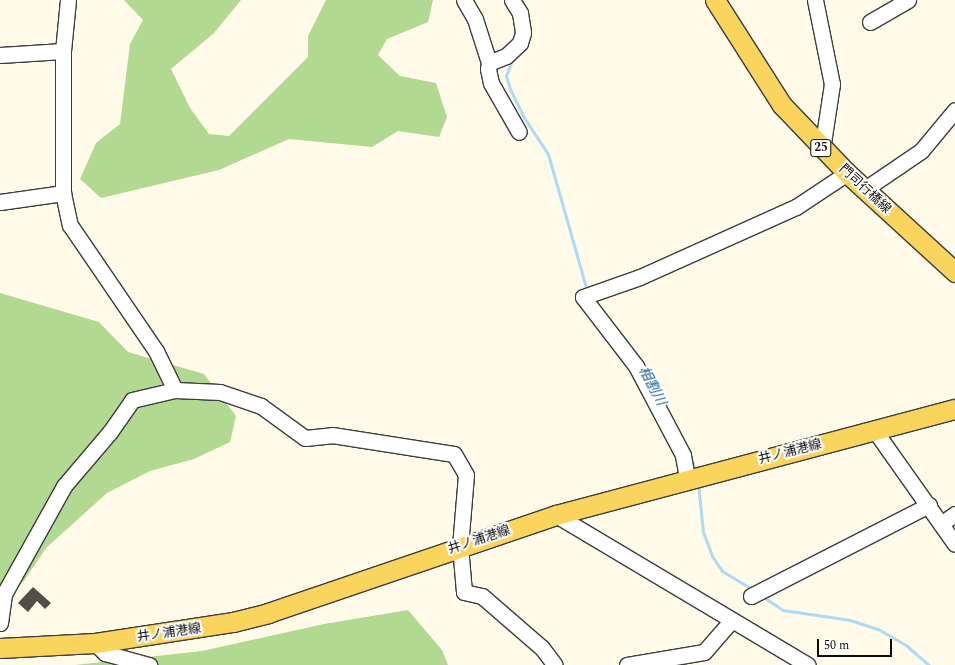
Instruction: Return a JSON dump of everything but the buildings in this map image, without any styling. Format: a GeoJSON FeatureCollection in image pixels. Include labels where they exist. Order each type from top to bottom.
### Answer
{"type":"FeatureCollection","features":[{"type":"Feature","properties":{"kind":"main road","name":"門司行橋線"},"geometry":{"type":"LineString","coordinates":[[715,0],[782,105],[847,173],[955,272]]}},
{"type":"Feature","properties":{"kind":"main road","name":"井ノ浦港線"},"geometry":{"type":"LineString","coordinates":[[0,648],[94,643],[193,630],[268,613],[460,546],[556,515],[687,478],[875,431],[955,409]]}},
{"type":"Feature","properties":{"kind":"street"},"geometry":{"type":"LineString","coordinates":[[68,0],[63,51],[63,194],[70,225],[156,351],[175,390]]}},
{"type":"Feature","properties":{"kind":"street"},"geometry":{"type":"LineString","coordinates":[[464,0],[475,19],[490,63],[491,83],[519,132]]}},
{"type":"Feature","properties":{"kind":"street"},"geometry":{"type":"LineString","coordinates":[[490,63],[506,56],[520,43],[523,25],[512,0]]}},
{"type":"Feature","properties":{"kind":"street"},"geometry":{"type":"LineString","coordinates":[[815,0],[832,84],[822,148]]}},
{"type":"Feature","properties":{"kind":"street"},"geometry":{"type":"LineString","coordinates":[[870,22],[908,0]]}},
{"type":"Feature","properties":{"kind":"street"},"geometry":{"type":"LineString","coordinates":[[0,55],[63,51]]}},
{"type":"Feature","properties":{"kind":"street"},"geometry":{"type":"LineString","coordinates":[[865,189],[921,152],[955,110]]}},
{"type":"Feature","properties":{"kind":"street"},"geometry":{"type":"LineString","coordinates":[[687,478],[683,456],[636,366],[583,297],[640,277],[796,207],[847,173]]}},
{"type":"Feature","properties":{"kind":"street"},"geometry":{"type":"LineString","coordinates":[[0,202],[63,194]]}},
{"type":"Feature","properties":{"kind":"street"},"geometry":{"type":"LineString","coordinates":[[0,623],[4,594],[64,486],[110,432],[132,400],[175,390],[220,392],[261,406],[305,438],[332,435],[454,454],[466,475],[460,546],[464,592],[482,596],[542,648],[555,665]]}},
{"type":"Feature","properties":{"kind":"street"},"geometry":{"type":"LineString","coordinates":[[875,431],[929,505],[955,544]]}},
{"type":"Feature","properties":{"kind":"street"},"geometry":{"type":"LineString","coordinates":[[751,596],[929,505]]}},
{"type":"Feature","properties":{"kind":"street"},"geometry":{"type":"LineString","coordinates":[[942,524],[955,514]]}},
{"type":"Feature","properties":{"kind":"street"},"geometry":{"type":"LineString","coordinates":[[556,515],[805,664]]}},
{"type":"Feature","properties":{"kind":"street"},"geometry":{"type":"LineString","coordinates":[[627,665],[682,661],[704,652],[731,621]]}},
{"type":"Feature","properties":{"kind":"street"},"geometry":{"type":"LineString","coordinates":[[94,643],[105,653],[149,665]]}},
{"type":"Feature","properties":{"kind":"green space"},"geometry":{"type":"Polygon","coordinates":[[[124,0],[241,0],[214,33],[171,69],[190,108],[209,134],[229,136],[308,57],[308,36],[326,0],[433,0],[428,22],[387,39],[378,55],[400,76],[436,83],[447,117],[439,137],[398,131],[372,147],[289,139],[219,170],[101,198],[80,179],[96,143],[120,124],[130,44],[143,20],[124,0]]]}},
{"type":"Feature","properties":{"kind":"green space"},"geometry":{"type":"Polygon","coordinates":[[[0,293],[99,322],[128,352],[204,374],[236,416],[230,442],[194,459],[150,471],[107,493],[46,548],[24,581],[0,595],[0,293]]]}},
{"type":"Feature","properties":{"kind":"green space"},"geometry":{"type":"Polygon","coordinates":[[[408,610],[442,650],[448,665],[75,665],[202,651],[324,624],[408,610]]]}},
{"type":"Feature","properties":{"kind":"waterway","name":"相割川"},"geometry":{"type":"LineString","coordinates":[[512,60],[506,76],[510,89],[523,116],[548,154],[587,291]]}},
{"type":"Feature","properties":{"kind":"waterway","name":"相割川"},"geometry":{"type":"LineString","coordinates":[[689,453],[696,472]]}},
{"type":"Feature","properties":{"kind":"waterway","name":"相割川"},"geometry":{"type":"LineString","coordinates":[[698,483],[703,532],[712,556],[722,571],[754,590]]}},
{"type":"Feature","properties":{"kind":"waterway","name":"相割川"},"geometry":{"type":"LineString","coordinates":[[762,596],[783,610],[850,620],[878,629],[907,646],[929,665]]}}]}
